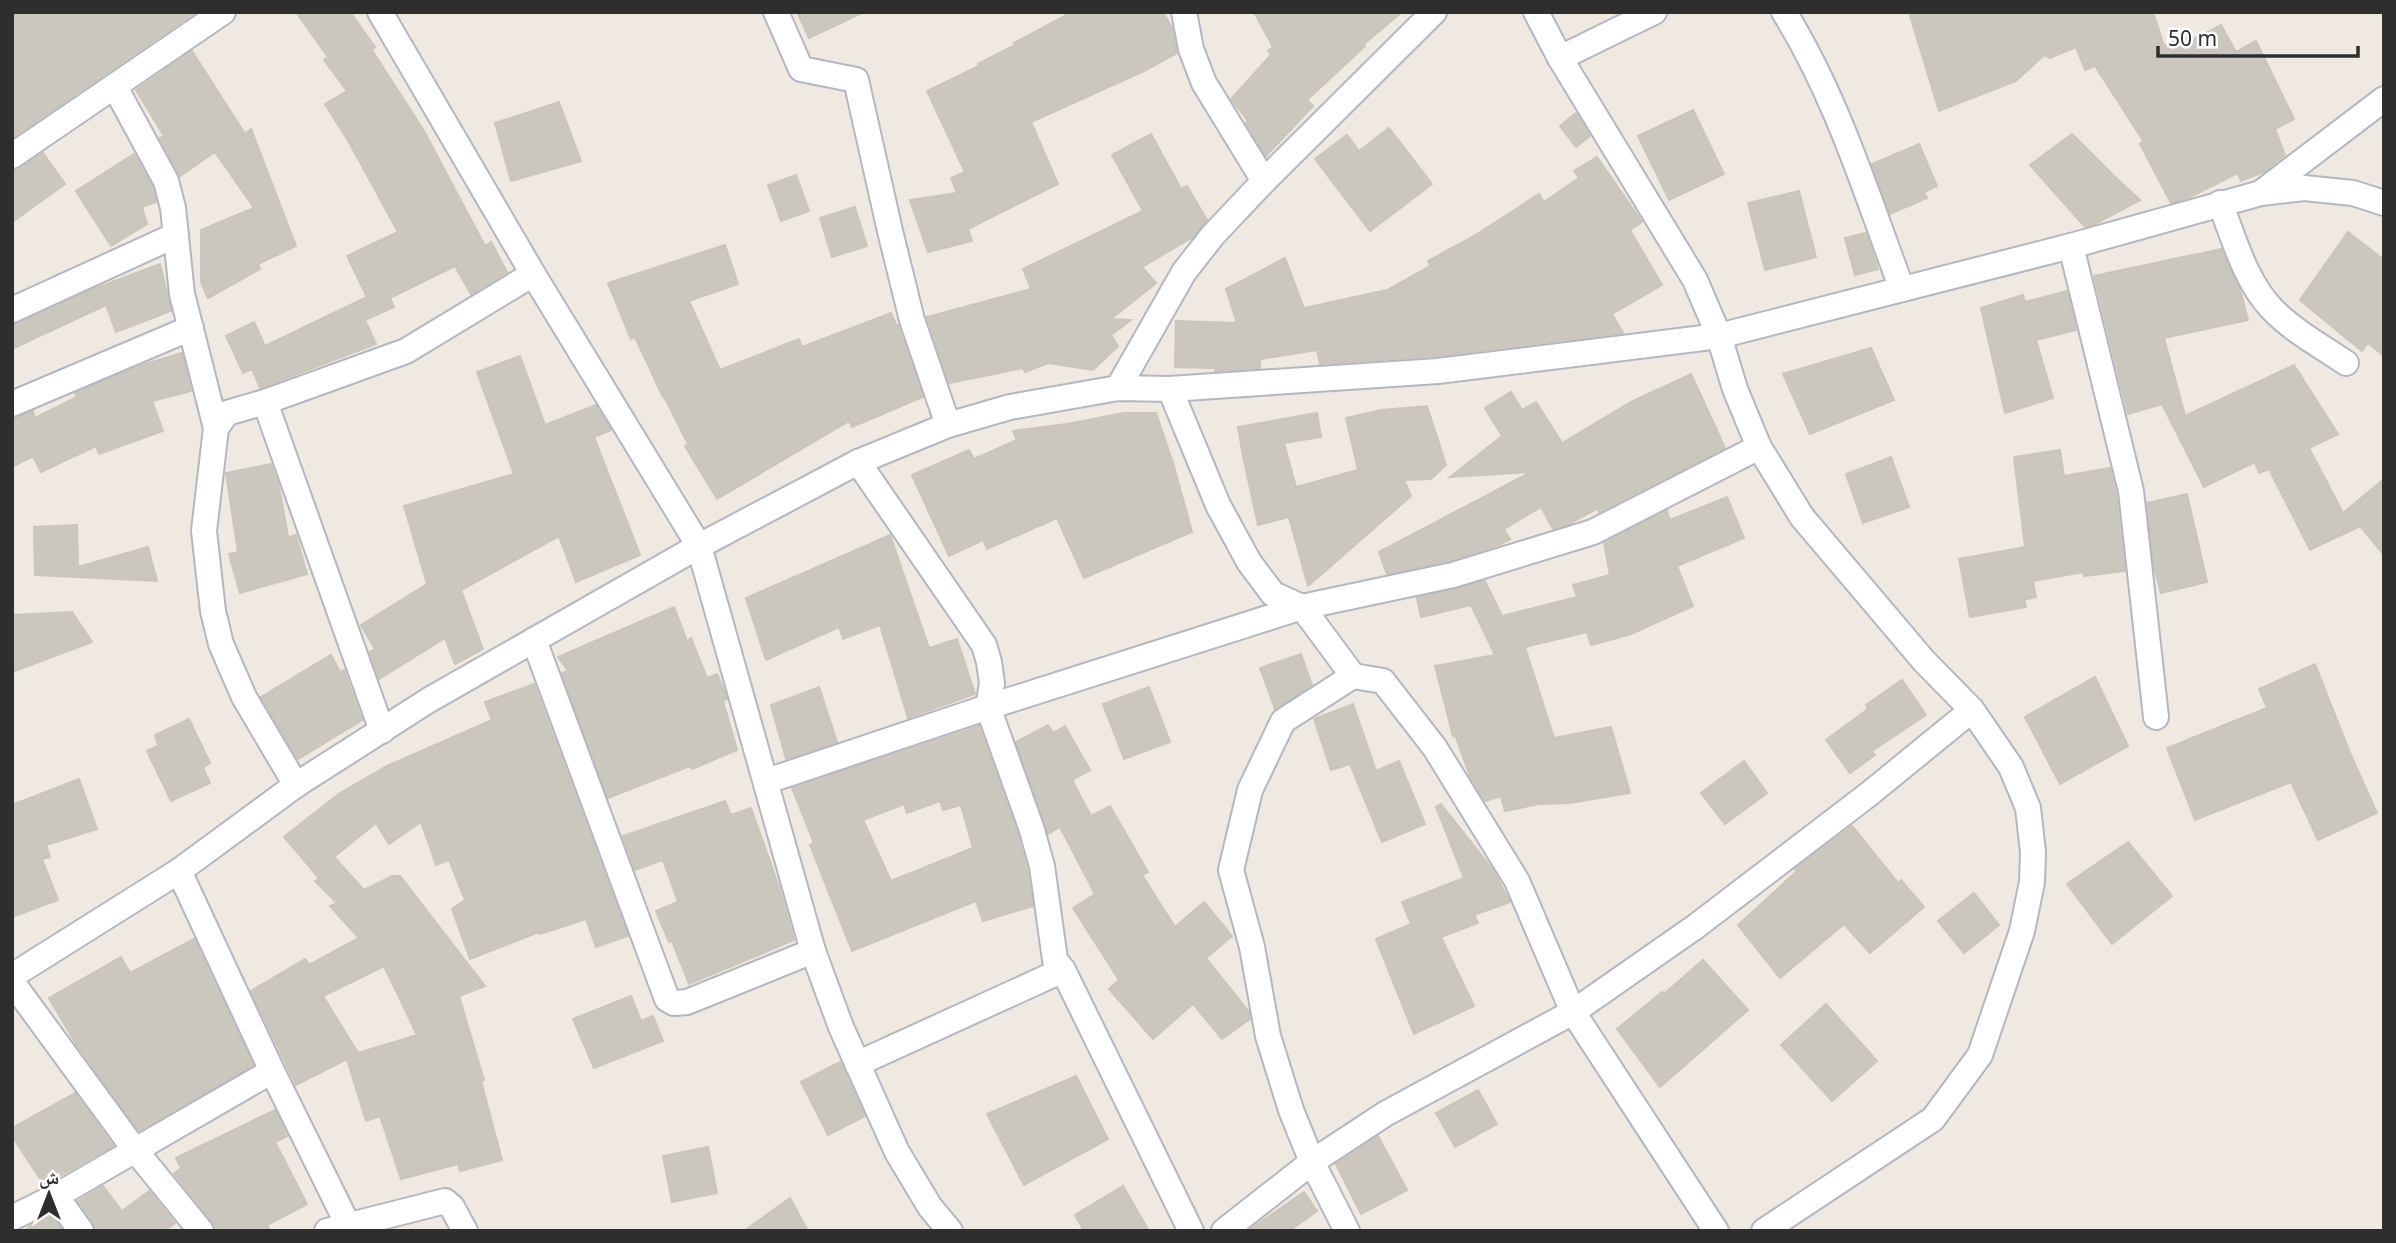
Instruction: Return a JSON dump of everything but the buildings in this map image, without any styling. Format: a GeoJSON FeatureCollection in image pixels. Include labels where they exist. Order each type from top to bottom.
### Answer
{"type":"FeatureCollection","features":[{"type":"Feature","properties":{"kind":"street"},"geometry":{"type":"LineString","coordinates":[[12,156],[223,12]]}},
{"type":"Feature","properties":{"kind":"street"},"geometry":{"type":"LineString","coordinates":[[380,12],[533,274],[699,546],[813,951],[857,1064],[897,1152],[930,1207],[950,1231]]}},
{"type":"Feature","properties":{"kind":"street"},"geometry":{"type":"LineString","coordinates":[[776,12],[801,69],[856,80],[912,320],[948,425]]}},
{"type":"Feature","properties":{"kind":"street"},"geometry":{"type":"LineString","coordinates":[[1184,12],[1191,49],[1204,83],[1264,181]]}},
{"type":"Feature","properties":{"kind":"street"},"geometry":{"type":"LineString","coordinates":[[1118,388],[1184,272],[1213,235],[1434,12]]}},
{"type":"Feature","properties":{"kind":"street"},"geometry":{"type":"LineString","coordinates":[[1536,12],[1560,58],[1695,280],[1719,336],[1735,389],[1759,447],[1802,517],[1924,661],[1972,710],[2011,767],[2028,808],[2033,852],[2032,882],[2022,931],[1980,1055],[1933,1119],[1764,1231]]}},
{"type":"Feature","properties":{"kind":"street"},"geometry":{"type":"LineString","coordinates":[[1560,58],[1654,12]]}},
{"type":"Feature","properties":{"kind":"street"},"geometry":{"type":"LineString","coordinates":[[1784,12],[1840,125],[1902,289]]}},
{"type":"Feature","properties":{"kind":"street"},"geometry":{"type":"LineString","coordinates":[[115,87],[166,181],[173,208],[182,294],[216,428],[204,531],[213,611],[221,644],[244,697],[296,786]]}},
{"type":"Feature","properties":{"kind":"street"},"geometry":{"type":"LineString","coordinates":[[2261,193],[2384,99]]}},
{"type":"Feature","properties":{"kind":"street"},"geometry":{"type":"LineString","coordinates":[[12,976],[179,871],[296,786],[429,700],[699,546],[858,462],[948,425],[1010,407],[1118,388],[1170,389],[1438,371],[1719,336],[2071,246],[2261,193],[2304,188],[2353,192],[2384,203]]}},
{"type":"Feature","properties":{"kind":"street"},"geometry":{"type":"LineString","coordinates":[[2220,203],[2255,287],[2272,309],[2292,327],[2346,363]]}},
{"type":"Feature","properties":{"kind":"street"},"geometry":{"type":"LineString","coordinates":[[12,310],[176,235]]}},
{"type":"Feature","properties":{"kind":"street"},"geometry":{"type":"LineString","coordinates":[[2071,246],[2131,491],[2156,717]]}},
{"type":"Feature","properties":{"kind":"street"},"geometry":{"type":"LineString","coordinates":[[216,428],[227,413],[406,351],[533,274]]}},
{"type":"Feature","properties":{"kind":"street"},"geometry":{"type":"LineString","coordinates":[[12,404],[191,328]]}},
{"type":"Feature","properties":{"kind":"street"},"geometry":{"type":"LineString","coordinates":[[1170,389],[1218,505],[1249,562],[1273,594],[1302,607],[1353,676]]}},
{"type":"Feature","properties":{"kind":"street"},"geometry":{"type":"LineString","coordinates":[[265,402],[382,731]]}},
{"type":"Feature","properties":{"kind":"street"},"geometry":{"type":"LineString","coordinates":[[767,781],[1302,607],[1453,575],[1592,532],[1759,447]]}},
{"type":"Feature","properties":{"kind":"street"},"geometry":{"type":"LineString","coordinates":[[858,462],[984,645],[992,684],[988,707],[1031,827],[1044,878],[1055,960],[1063,970],[1191,1231]]}},
{"type":"Feature","properties":{"kind":"street"},"geometry":{"type":"LineString","coordinates":[[534,640],[667,999],[674,1003],[687,1002],[813,951]]}},
{"type":"Feature","properties":{"kind":"street"},"geometry":{"type":"LineString","coordinates":[[1347,1231],[1312,1162],[1268,1036],[1252,947],[1231,870],[1250,790],[1283,722],[1353,676],[1383,681],[1435,748],[1517,881],[1573,1012],[1716,1231]]}},
{"type":"Feature","properties":{"kind":"street"},"geometry":{"type":"LineString","coordinates":[[1224,1231],[1312,1162],[1396,1107],[1573,1012],[1695,927],[1869,794],[1972,710]]}},
{"type":"Feature","properties":{"kind":"street"},"geometry":{"type":"LineString","coordinates":[[179,871],[272,1071],[337,1228],[445,1201],[452,1207],[466,1231]]}},
{"type":"Feature","properties":{"kind":"street"},"geometry":{"type":"LineString","coordinates":[[857,1064],[1063,970]]}},
{"type":"Feature","properties":{"kind":"street"},"geometry":{"type":"LineString","coordinates":[[12,982],[135,1150],[201,1231]]}},
{"type":"Feature","properties":{"kind":"street"},"geometry":{"type":"LineString","coordinates":[[12,1218],[56,1196],[272,1071]]}},
{"type":"Feature","properties":{"kind":"street"},"geometry":{"type":"LineString","coordinates":[[56,1196],[82,1231]]}}]}
